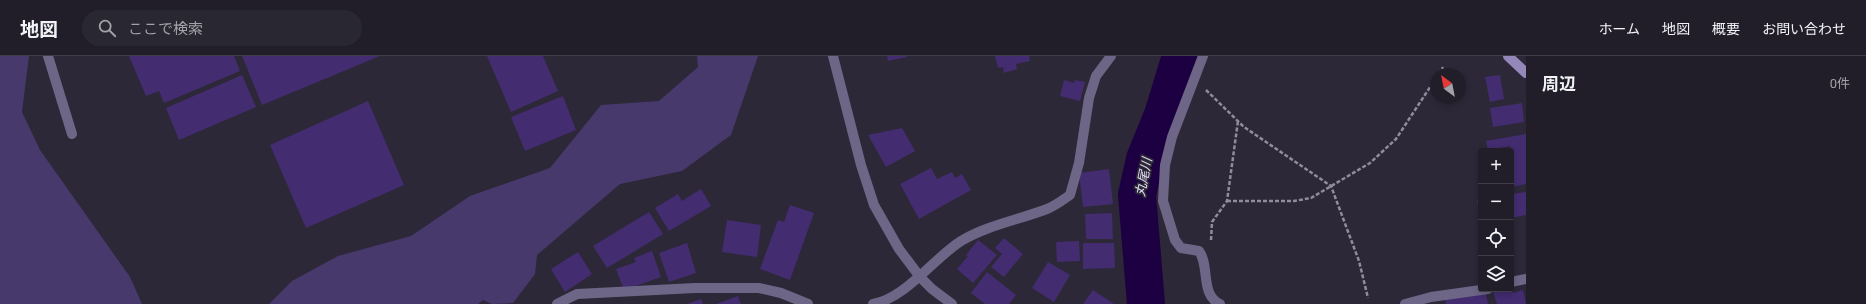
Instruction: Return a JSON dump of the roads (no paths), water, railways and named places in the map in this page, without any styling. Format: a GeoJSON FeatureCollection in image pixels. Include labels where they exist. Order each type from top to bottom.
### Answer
{"type":"FeatureCollection","features":[{"type":"Feature","properties":{"kind":"main road"},"geometry":{"type":"LineString","coordinates":[[1508,56],[1526,73]]}},
{"type":"Feature","properties":{"kind":"street"},"geometry":{"type":"LineString","coordinates":[[48,56],[72,134]]}},
{"type":"Feature","properties":{"kind":"street"},"geometry":{"type":"LineString","coordinates":[[833,56],[860,165],[874,205],[899,249],[920,277],[952,304]]}},
{"type":"Feature","properties":{"kind":"street"},"geometry":{"type":"LineString","coordinates":[[873,304],[897,293],[920,277],[936,261],[961,241],[992,226],[1048,209],[1070,195],[1079,163],[1089,98],[1096,76],[1111,56]]}},
{"type":"Feature","properties":{"kind":"street"},"geometry":{"type":"LineString","coordinates":[[1203,56],[1172,136],[1165,165],[1163,200],[1175,240],[1181,248],[1199,251],[1203,256],[1210,295],[1214,302],[1220,304]]}},
{"type":"Feature","properties":{"kind":"street"},"geometry":{"type":"LineString","coordinates":[[1514,281],[1526,279]]}},
{"type":"Feature","properties":{"kind":"street"},"geometry":{"type":"LineString","coordinates":[[557,304],[577,294],[695,288],[759,288],[780,293],[808,304]]}},
{"type":"Feature","properties":{"kind":"street"},"geometry":{"type":"LineString","coordinates":[[1405,304],[1431,297],[1478,290]]}},
{"type":"Feature","properties":{"kind":"waterway","name":"丸尾川"},"geometry":{"type":"LineString","coordinates":[[1146,304],[1137,195],[1145,159],[1163,115],[1181,56]]}}]}
